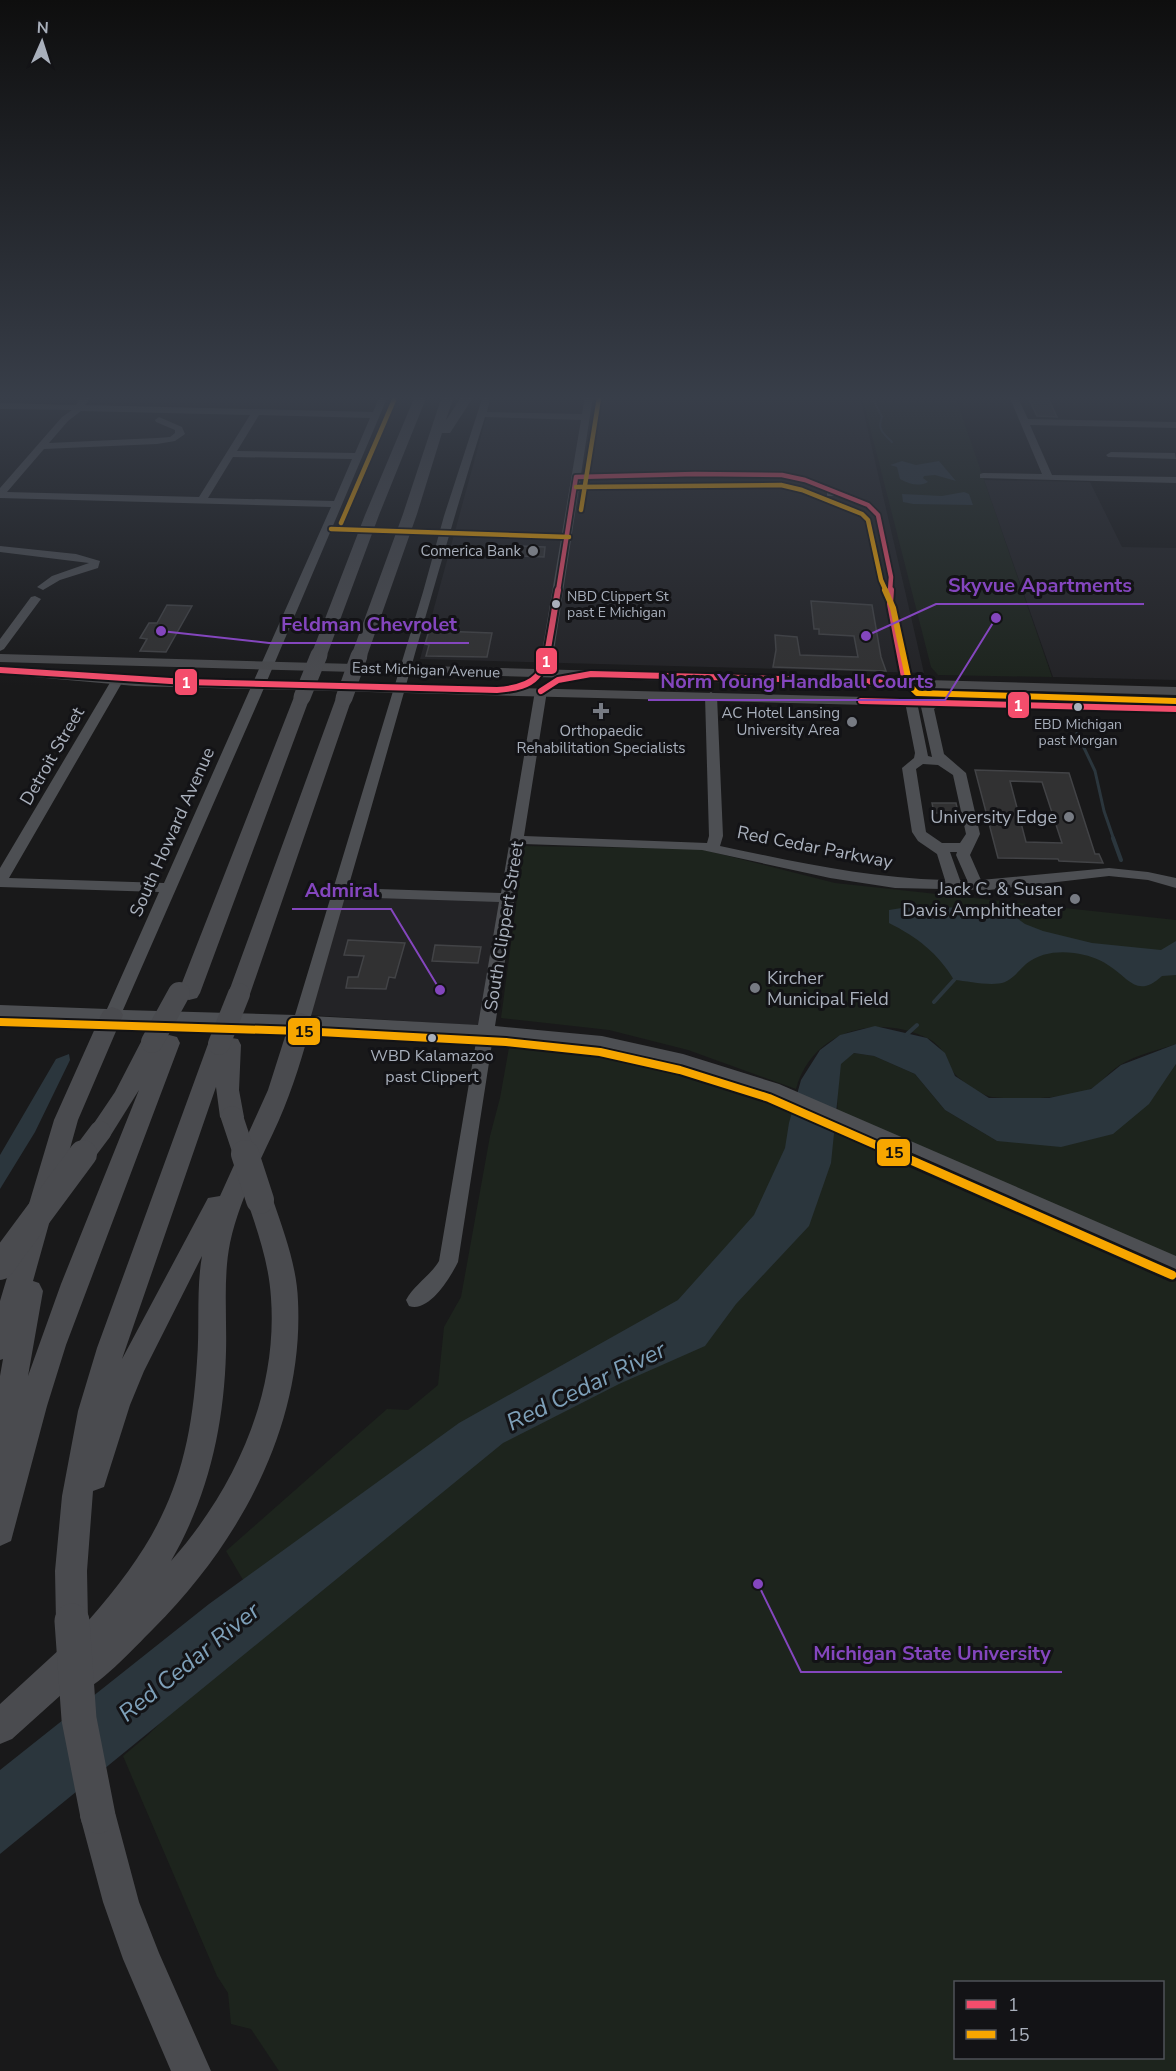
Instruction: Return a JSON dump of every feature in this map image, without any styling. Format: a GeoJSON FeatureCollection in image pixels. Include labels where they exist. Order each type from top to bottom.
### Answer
{"type":"FeatureCollection","features":[{"type":"Feature","properties":{"kind":"highway"},"geometry":{"type":"LineString","coordinates":[[0,1531],[25,1427],[45,1362],[161,1043],[236,866],[381,493]]}},
{"type":"Feature","properties":{"kind":"highway"},"geometry":{"type":"LineString","coordinates":[[191,2071],[150,1980],[121,1902],[85,1758],[74,1682],[72,1621],[71,1571],[78,1496],[92,1412],[111,1348],[225,1045],[238,994],[416,493]]}},
{"type":"Feature","properties":{"kind":"highway"},"geometry":{"type":"LineString","coordinates":[[0,1348],[28,1244],[70,1109],[112,1015]]}},
{"type":"Feature","properties":{"kind":"highway"},"geometry":{"type":"LineString","coordinates":[[0,1727],[66,1668],[117,1614],[157,1558],[184,1504],[201,1450],[208,1408],[217,1240],[230,1199],[280,1090],[301,1021]]}},
{"type":"Feature","properties":{"kind":"highway"},"geometry":{"type":"LineString","coordinates":[[0,1266],[100,1132],[161,1043]]}},
{"type":"Feature","properties":{"kind":"highway"},"geometry":{"type":"LineString","coordinates":[[0,1727],[51,1697],[106,1653],[174,1584],[212,1534],[246,1476],[275,1402],[282,1370],[286,1332],[283,1282],[260,1200],[232,1118],[227,1090],[225,1045]]}},
{"type":"Feature","properties":{"kind":"highway"},"geometry":{"type":"LineString","coordinates":[[72,1621],[91,1485],[118,1398],[149,1331],[232,1176],[261,1133]]}},
{"type":"Feature","properties":{"kind":"highway"},"geometry":{"type":"LineString","coordinates":[[0,1451],[26,1320],[45,1192]]}},
{"type":"Feature","properties":{"kind":"main road"},"geometry":{"type":"LineString","coordinates":[[0,658],[107,660],[139,663]]}},
{"type":"Feature","properties":{"kind":"main road"},"geometry":{"type":"LineString","coordinates":[[102,675],[113,666],[107,660]]}},
{"type":"Feature","properties":{"kind":"main road","name":"East Michigan Avenue"},"geometry":{"type":"LineString","coordinates":[[139,663],[591,674],[893,689]]}},
{"type":"Feature","properties":{"kind":"main road"},"geometry":{"type":"LineString","coordinates":[[77,678],[102,675],[139,663]]}},
{"type":"Feature","properties":{"kind":"main road"},"geometry":{"type":"LineString","coordinates":[[117,681],[139,663]]}},
{"type":"Feature","properties":{"kind":"main road"},"geometry":{"type":"LineString","coordinates":[[135,682],[132,677],[139,663]]}},
{"type":"Feature","properties":{"kind":"main road","name":"East Michigan Avenue"},"geometry":{"type":"LineString","coordinates":[[0,670],[135,682],[400,687],[910,702],[936,696],[1084,706]]}},
{"type":"Feature","properties":{"kind":"main road"},"geometry":{"type":"LineString","coordinates":[[497,690],[513,689],[530,684],[542,673]]}},
{"type":"Feature","properties":{"kind":"main road"},"geometry":{"type":"LineString","coordinates":[[541,691],[558,680],[591,674]]}},
{"type":"Feature","properties":{"kind":"main road"},"geometry":{"type":"LineString","coordinates":[[855,700],[893,689],[910,692],[920,683],[1176,691]]}},
{"type":"Feature","properties":{"kind":"main road"},"geometry":{"type":"LineString","coordinates":[[936,696],[979,685]]}},
{"type":"Feature","properties":{"kind":"main road"},"geometry":{"type":"LineString","coordinates":[[1084,706],[1115,701],[1118,698],[1116,689]]}},
{"type":"Feature","properties":{"kind":"main road"},"geometry":{"type":"LineString","coordinates":[[1084,706],[1176,709]]}},
{"type":"Feature","properties":{"kind":"street"},"geometry":{"type":"LineString","coordinates":[[202,500],[207,493]]}},
{"type":"Feature","properties":{"kind":"street","name":"South Howard Avenue"},"geometry":{"type":"LineString","coordinates":[[112,1015],[343,493]]}},
{"type":"Feature","properties":{"kind":"street"},"geometry":{"type":"LineString","coordinates":[[301,1021],[457,493]]}},
{"type":"Feature","properties":{"kind":"street"},"geometry":{"type":"LineString","coordinates":[[542,673],[551,634],[573,493]]}},
{"type":"Feature","properties":{"kind":"street"},"geometry":{"type":"LineString","coordinates":[[0,495],[338,504]]}},
{"type":"Feature","properties":{"kind":"street"},"geometry":{"type":"LineString","coordinates":[[0,549],[76,556],[96,561],[94,566],[56,578],[43,587]]}},
{"type":"Feature","properties":{"kind":"street"},"geometry":{"type":"LineString","coordinates":[[0,647],[35,599]]}},
{"type":"Feature","properties":{"kind":"street","name":"Detroit Street"},"geometry":{"type":"LineString","coordinates":[[0,881],[117,681]]}},
{"type":"Feature","properties":{"kind":"street","name":"South Clippert Street"},"geometry":{"type":"LineString","coordinates":[[416,1300],[439,1278],[448,1262],[541,691]]}},
{"type":"Feature","properties":{"kind":"street"},"geometry":{"type":"LineString","coordinates":[[537,719],[549,703],[567,692]]}},
{"type":"Feature","properties":{"kind":"street"},"geometry":{"type":"LineString","coordinates":[[711,696],[716,836],[713,847]]}},
{"type":"Feature","properties":{"kind":"street"},"geometry":{"type":"LineString","coordinates":[[936,696],[927,707],[937,754],[941,761],[959,773],[973,834],[965,846],[963,855],[976,885]]}},
{"type":"Feature","properties":{"kind":"street"},"geometry":{"type":"LineString","coordinates":[[910,702],[922,753],[920,760],[909,768],[919,832],[923,839],[939,847],[944,854],[954,885]]}},
{"type":"Feature","properties":{"kind":"street"},"geometry":{"type":"LineString","coordinates":[[920,760],[941,761]]}},
{"type":"Feature","properties":{"kind":"street","name":"Red Cedar Parkway"},"geometry":{"type":"LineString","coordinates":[[518,840],[713,847],[830,874],[895,883],[976,885],[1109,872],[1149,876],[1176,883]]}},
{"type":"Feature","properties":{"kind":"street"},"geometry":{"type":"LineString","coordinates":[[939,847],[965,846]]}},
{"type":"Feature","properties":{"kind":"street"},"geometry":{"type":"LineString","coordinates":[[0,881],[167,888]]}},
{"type":"Feature","properties":{"kind":"street"},"geometry":{"type":"LineString","coordinates":[[339,892],[508,898]]}},
{"type":"Feature","properties":{"kind":"street"},"geometry":{"type":"LineString","coordinates":[[0,1011],[301,1021],[486,1031],[602,1042],[683,1060],[773,1088],[1176,1265]]}},
{"type":"Feature","properties":{"kind":"shaded area"},"geometry":{"type":"Polygon","coordinates":[[[466,493],[882,493],[924,673],[420,659],[466,493]]]}},
{"type":"Feature","properties":{"kind":"shaded area"},"geometry":{"type":"Polygon","coordinates":[[[887,493],[988,493],[1052,677],[938,675],[931,667],[887,493]]]}},
{"type":"Feature","properties":{"kind":"shaded area"},"geometry":{"type":"Polygon","coordinates":[[[988,493],[1095,493],[1122,547],[1176,548],[1176,680],[1053,677],[988,493]]]}},
{"type":"Feature","properties":{"kind":"shaded area"},"geometry":{"type":"Polygon","coordinates":[[[524,846],[700,849],[835,883],[1176,920],[1176,1044],[1126,1061],[1096,1086],[1082,1092],[1043,1098],[1015,1098],[992,1097],[979,1092],[953,1072],[943,1052],[934,1042],[907,1031],[887,1027],[848,1032],[831,1041],[816,1053],[804,1069],[796,1089],[688,1050],[609,1030],[501,1018],[524,846]]]}},
{"type":"Feature","properties":{"kind":"shaded area"},"geometry":{"type":"Polygon","coordinates":[[[342,896],[500,901],[483,1026],[309,1015],[342,896]]]}},
{"type":"Feature","properties":{"kind":"shaded area"},"geometry":{"type":"Polygon","coordinates":[[[510,1042],[589,1048],[649,1059],[751,1089],[838,1129],[837,1093],[841,1063],[854,1053],[874,1056],[915,1074],[945,1110],[997,1141],[1165,1080],[1176,1064],[1176,2071],[279,2071],[251,2029],[231,2024],[228,1993],[217,1976],[123,1756],[148,1735],[266,1619],[226,1551],[387,1409],[408,1410],[438,1385],[444,1327],[461,1297],[490,1136],[500,1098],[510,1042]]]}},
{"type":"Feature","properties":{"kind":"water"},"geometry":{"type":"Polygon","coordinates":[[[966,493],[969,494],[973,505],[913,504],[903,502],[902,494],[942,496],[966,493]]]}},
{"type":"Feature","properties":{"kind":"water"},"geometry":{"type":"Polygon","coordinates":[[[908,907],[992,908],[1007,911],[1025,924],[1043,931],[1092,943],[1161,950],[1176,941],[1176,975],[1162,976],[1153,983],[1139,986],[1096,959],[1061,952],[1037,957],[1005,982],[987,984],[954,980],[948,970],[926,947],[889,923],[889,910],[908,907]]]}},
{"type":"Feature","properties":{"kind":"water","name":"Red Cedar River"},"geometry":{"type":"Polygon","coordinates":[[[875,1026],[927,1038],[945,1053],[955,1076],[989,1098],[1049,1098],[1091,1089],[1121,1065],[1176,1044],[1176,1064],[1149,1104],[1113,1134],[1061,1147],[997,1141],[945,1110],[915,1074],[874,1056],[854,1053],[841,1064],[831,1163],[809,1226],[736,1304],[705,1346],[619,1384],[503,1443],[0,1854],[0,1770],[209,1604],[459,1423],[678,1300],[754,1215],[785,1148],[789,1123],[801,1080],[820,1050],[840,1035],[875,1026]]]}},
{"type":"Feature","properties":{"kind":"water"},"geometry":{"type":"Polygon","coordinates":[[[69,1054],[70,1060],[35,1132],[0,1189],[0,1155],[56,1059],[69,1054]]]}},
{"type":"Feature","properties":{"kind":"building","name":"Comerica Bank"},"geometry":{"type":"Polygon","coordinates":[[[522,546],[545,547],[544,557],[520,556],[522,546]]]}},
{"type":"Feature","properties":{"kind":"building"},"geometry":{"type":"Polygon","coordinates":[[[811,601],[872,605],[881,657],[886,671],[773,667],[776,650],[775,635],[797,637],[800,655],[858,657],[854,636],[819,634],[819,629],[814,629],[811,601]]]}},
{"type":"Feature","properties":{"kind":"building"},"geometry":{"type":"Polygon","coordinates":[[[167,605],[192,606],[166,652],[140,651],[147,639],[140,638],[149,623],[157,623],[167,605]]]}},
{"type":"Feature","properties":{"kind":"building"},"geometry":{"type":"Polygon","coordinates":[[[430,628],[441,628],[440,631],[492,633],[487,657],[426,656],[429,645],[425,644],[430,628]]]}},
{"type":"Feature","properties":{"kind":"building","name":"University Edge"},"geometry":{"type":"Polygon","coordinates":[[[975,770],[1069,773],[1095,854],[1099,854],[1103,863],[1059,861],[1058,859],[998,858],[975,770]],[[1010,781],[1026,842],[1062,843],[1042,782],[1010,781]]]}},
{"type":"Feature","properties":{"kind":"building"},"geometry":{"type":"Polygon","coordinates":[[[932,803],[956,803],[959,817],[934,813],[932,803]]]}},
{"type":"Feature","properties":{"kind":"building"},"geometry":{"type":"Polygon","coordinates":[[[348,940],[405,943],[395,978],[389,977],[386,989],[346,988],[348,977],[358,977],[364,956],[344,955],[348,940]]]}},
{"type":"Feature","properties":{"kind":"building"},"geometry":{"type":"Polygon","coordinates":[[[435,945],[481,947],[478,963],[432,961],[435,945]]]}},
{"type":"Feature","properties":{"kind":"waterway"},"geometry":{"type":"LineString","coordinates":[[1077,733],[1095,771],[1104,811],[1114,840]]}},
{"type":"Feature","properties":{"kind":"waterway"},"geometry":{"type":"LineString","coordinates":[[1113,838],[1121,860]]}},
{"type":"Feature","properties":{"kind":"waterway"},"geometry":{"type":"LineString","coordinates":[[934,1002],[954,980]]}},
{"type":"Feature","properties":{"kind":"waterway"},"geometry":{"type":"LineString","coordinates":[[906,1035],[917,1025]]}},
{"type":"Feature","properties":{"kind":"transit line","name":"15"},"geometry":{"type":"LineString","coordinates":[[341,523],[354,493]]}},
{"type":"Feature","properties":{"kind":"transit line","name":"1"},"geometry":{"type":"LineString","coordinates":[[0,670],[186,682],[497,690],[519,687],[537,677],[546,664],[573,493]]}},
{"type":"Feature","properties":{"kind":"transit line","name":"15"},"geometry":{"type":"LineString","coordinates":[[581,510],[584,493]]}},
{"type":"Feature","properties":{"kind":"transit line","name":"15"},"geometry":{"type":"LineString","coordinates":[[809,493],[862,514],[868,520],[881,580],[893,608],[910,686],[917,693],[1176,701]]}},
{"type":"Feature","properties":{"kind":"transit line","name":"1"},"geometry":{"type":"LineString","coordinates":[[541,691],[558,680],[591,674],[892,682],[904,677],[890,604],[891,577],[878,515],[868,505],[837,493]]}},
{"type":"Feature","properties":{"kind":"transit line","name":"15"},"geometry":{"type":"LineString","coordinates":[[331,529],[569,537]]}},
{"type":"Feature","properties":{"kind":"transit line","name":"1"},"geometry":{"type":"LineString","coordinates":[[861,701],[1176,709]]}},
{"type":"Feature","properties":{"kind":"transit line","name":"15"},"geometry":{"type":"LineString","coordinates":[[0,1022],[301,1031],[506,1042],[600,1052],[680,1070],[769,1098],[1172,1275]]}},
{"type":"Feature","properties":{"kind":"place","name":"Comerica Bank"},"geometry":{"type":"Point","coordinates":[533,551]}},
{"type":"Feature","properties":{"kind":"place","name":"NBD Clippert St past E Michigan"},"geometry":{"type":"Point","coordinates":[556,604]}},
{"type":"Feature","properties":{"kind":"place","name":"Norm Young Handball Courts"},"geometry":{"type":"Point","coordinates":[996,618]}},
{"type":"Feature","properties":{"kind":"place","name":"Feldman Chevrolet"},"geometry":{"type":"Point","coordinates":[161,631]}},
{"type":"Feature","properties":{"kind":"place","name":"Skyvue Apartments"},"geometry":{"type":"Point","coordinates":[866,636]}},
{"type":"Feature","properties":{"kind":"place","name":"EBD Michigan past Morgan"},"geometry":{"type":"Point","coordinates":[1078,707]}},
{"type":"Feature","properties":{"kind":"place","name":"Orthopaedic Rehabilitation Specialists"},"geometry":{"type":"Point","coordinates":[601,711]}},
{"type":"Feature","properties":{"kind":"place","name":"AC Hotel Lansing University Area"},"geometry":{"type":"Point","coordinates":[852,722]}},
{"type":"Feature","properties":{"kind":"place","name":"University Edge"},"geometry":{"type":"Point","coordinates":[1069,817]}},
{"type":"Feature","properties":{"kind":"place","name":"Jack C. & Susan Davis Amphitheater"},"geometry":{"type":"Point","coordinates":[1075,899]}},
{"type":"Feature","properties":{"kind":"place","name":"Kircher Municipal Field"},"geometry":{"type":"Point","coordinates":[755,988]}},
{"type":"Feature","properties":{"kind":"place","name":"Admiral"},"geometry":{"type":"Point","coordinates":[440,990]}},
{"type":"Feature","properties":{"kind":"place","name":"WBD Kalamazoo past Clippert"},"geometry":{"type":"Point","coordinates":[432,1038]}},
{"type":"Feature","properties":{"kind":"place","name":"Michigan State University"},"geometry":{"type":"Point","coordinates":[758,1584]}}]}
